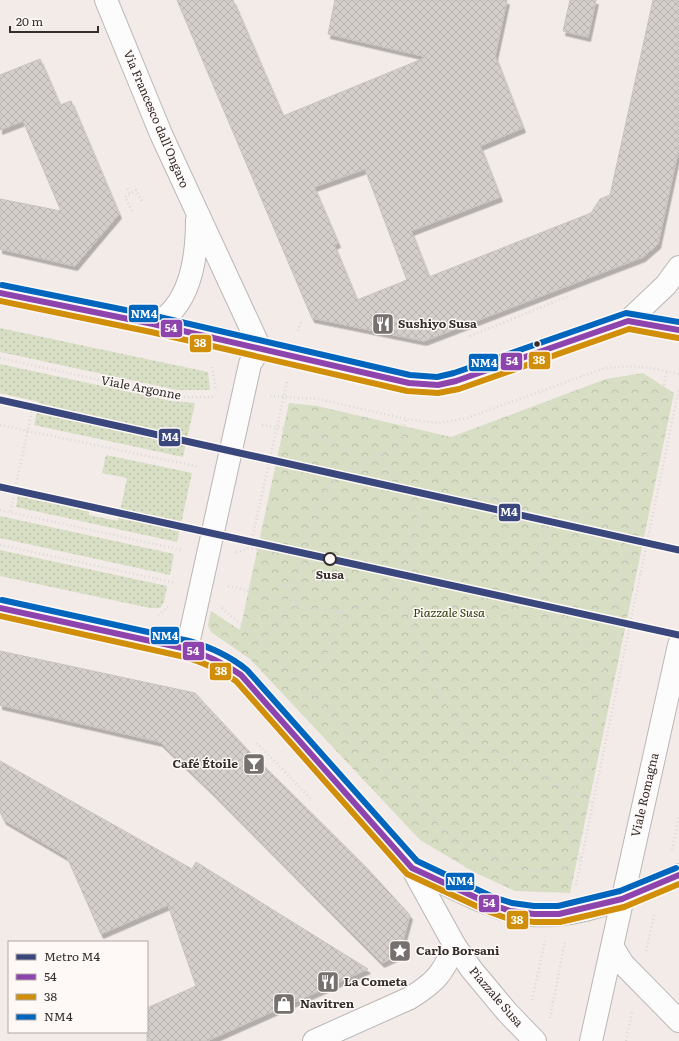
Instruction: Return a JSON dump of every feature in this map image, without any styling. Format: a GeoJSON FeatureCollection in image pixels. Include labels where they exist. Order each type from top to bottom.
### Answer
{"type":"FeatureCollection","features":[{"type":"Feature","properties":{"kind":"street","name":"Via Francesco dall'Ongaro"},"geometry":{"type":"LineString","coordinates":[[106,0],[161,134],[197,215],[260,348]]}},
{"type":"Feature","properties":{"kind":"street","name":"Via Francesco dall'Ongaro"},"geometry":{"type":"LineString","coordinates":[[154,324],[169,314],[182,296],[191,274],[197,247],[197,215]]}},
{"type":"Feature","properties":{"kind":"street"},"geometry":{"type":"LineString","coordinates":[[0,293],[154,324],[409,383],[438,384],[456,381],[628,321],[666,285],[679,267]]}},
{"type":"Feature","properties":{"kind":"street"},"geometry":{"type":"LineString","coordinates":[[628,321],[679,330]]}},
{"type":"Feature","properties":{"kind":"street"},"geometry":{"type":"LineString","coordinates":[[0,608],[187,649],[250,364],[260,348]]}},
{"type":"Feature","properties":{"kind":"street","name":"Viale Romagna"},"geometry":{"type":"LineString","coordinates":[[591,1041],[679,645]]}},
{"type":"Feature","properties":{"kind":"street","name":"Piazzale Susa"},"geometry":{"type":"LineString","coordinates":[[187,649],[206,654],[224,662],[241,676],[412,868],[455,946],[488,990],[535,1041]]}},
{"type":"Feature","properties":{"kind":"street","name":"Piazzale Susa"},"geometry":{"type":"LineString","coordinates":[[412,868],[510,911],[551,915],[571,912],[622,899],[670,878]]}},
{"type":"Feature","properties":{"kind":"street"},"geometry":{"type":"LineString","coordinates":[[314,1041],[410,998],[424,990],[436,980],[446,965],[455,946]]}},
{"type":"Feature","properties":{"kind":"street"},"geometry":{"type":"LineString","coordinates":[[612,946],[623,964],[679,1021]]}},
{"type":"Feature","properties":{"kind":"path"},"geometry":{"type":"LineString","coordinates":[[127,189],[130,194]]}},
{"type":"Feature","properties":{"kind":"path"},"geometry":{"type":"LineString","coordinates":[[132,211],[125,197],[136,190],[143,203]]}},
{"type":"Feature","properties":{"kind":"path"},"geometry":{"type":"LineString","coordinates":[[470,336],[569,296]]}},
{"type":"Feature","properties":{"kind":"path","name":"Viale Argonne"},"geometry":{"type":"LineString","coordinates":[[0,358],[168,395],[188,397],[244,395],[284,396]]}},
{"type":"Feature","properties":{"kind":"path"},"geometry":{"type":"LineString","coordinates":[[581,858],[568,825],[571,792],[582,775],[640,486],[667,371]]}},
{"type":"Feature","properties":{"kind":"path"},"geometry":{"type":"LineString","coordinates":[[288,376],[250,548],[305,559]]}},
{"type":"Feature","properties":{"kind":"path"},"geometry":{"type":"LineString","coordinates":[[549,1022],[581,858],[679,388]]}},
{"type":"Feature","properties":{"kind":"path"},"geometry":{"type":"LineString","coordinates":[[0,399],[33,406],[10,512]]}},
{"type":"Feature","properties":{"kind":"path"},"geometry":{"type":"LineString","coordinates":[[295,606],[320,500],[334,481],[348,470],[365,460],[399,446],[406,419]]}},
{"type":"Feature","properties":{"kind":"path"},"geometry":{"type":"LineString","coordinates":[[0,424],[200,468]]}},
{"type":"Feature","properties":{"kind":"path"},"geometry":{"type":"LineString","coordinates":[[258,424],[319,436],[343,447],[365,460]]}},
{"type":"Feature","properties":{"kind":"path"},"geometry":{"type":"LineString","coordinates":[[381,454],[392,476],[418,517]]}},
{"type":"Feature","properties":{"kind":"path"},"geometry":{"type":"LineString","coordinates":[[546,528],[568,523],[640,486]]}},
{"type":"Feature","properties":{"kind":"path"},"geometry":{"type":"LineString","coordinates":[[546,528],[523,510],[503,501],[476,495],[439,504],[418,517],[402,582],[418,645],[433,680],[448,708],[474,741],[593,803]]}},
{"type":"Feature","properties":{"kind":"path"},"geometry":{"type":"LineString","coordinates":[[0,510],[182,550],[180,557]]}},
{"type":"Feature","properties":{"kind":"path"},"geometry":{"type":"LineString","coordinates":[[546,528],[539,580],[539,592],[543,608],[556,622],[605,657]]}},
{"type":"Feature","properties":{"kind":"path"},"geometry":{"type":"LineString","coordinates":[[0,545],[175,583]]}},
{"type":"Feature","properties":{"kind":"path"},"geometry":{"type":"LineString","coordinates":[[285,575],[291,584]]}},
{"type":"Feature","properties":{"kind":"path"},"geometry":{"type":"LineString","coordinates":[[174,588],[176,577]]}},
{"type":"Feature","properties":{"kind":"path"},"geometry":{"type":"LineString","coordinates":[[263,643],[284,611],[295,606],[343,614],[389,592],[402,582]]}},
{"type":"Feature","properties":{"kind":"path"},"geometry":{"type":"LineString","coordinates":[[222,583],[296,602]]}},
{"type":"Feature","properties":{"kind":"path"},"geometry":{"type":"LineString","coordinates":[[282,586],[291,584],[300,586]]}},
{"type":"Feature","properties":{"kind":"path"},"geometry":{"type":"LineString","coordinates":[[156,616],[165,611],[170,604]]}},
{"type":"Feature","properties":{"kind":"path"},"geometry":{"type":"LineString","coordinates":[[224,609],[263,643],[442,828],[456,838],[494,859],[507,864],[536,870],[558,869],[581,858]]}},
{"type":"Feature","properties":{"kind":"path"},"geometry":{"type":"LineString","coordinates":[[298,679],[323,662],[328,656],[336,629],[343,614]]}},
{"type":"Feature","properties":{"kind":"path"},"geometry":{"type":"LineString","coordinates":[[257,743],[312,799]]}},
{"type":"Feature","properties":{"kind":"path"},"geometry":{"type":"LineString","coordinates":[[626,1041],[645,986],[670,878],[668,864],[678,826],[679,816]]}},
{"type":"Feature","properties":{"kind":"path"},"geometry":{"type":"LineString","coordinates":[[532,1002],[547,934]]}},
{"type":"Feature","properties":{"kind":"green space"},"geometry":{"type":"Polygon","coordinates":[[[0,328],[208,372],[210,390],[177,390],[0,352],[0,328]]]}},
{"type":"Feature","properties":{"kind":"green space"},"geometry":{"type":"Polygon","coordinates":[[[0,364],[171,401],[195,403],[183,457],[34,425],[39,402],[0,393],[0,364]]]}},
{"type":"Feature","properties":{"kind":"green space","name":"Piazzale Susa"},"geometry":{"type":"Polygon","coordinates":[[[643,373],[674,393],[570,893],[515,891],[474,872],[420,840],[250,659],[211,632],[208,625],[211,611],[240,630],[289,403],[317,406],[451,437],[606,379],[643,373]]]}},
{"type":"Feature","properties":{"kind":"green space"},"geometry":{"type":"Polygon","coordinates":[[[106,455],[192,473],[177,542],[16,507],[18,496],[89,511],[89,515],[118,521],[127,478],[102,473],[106,455]]]}},
{"type":"Feature","properties":{"kind":"green space"},"geometry":{"type":"Polygon","coordinates":[[[0,516],[174,554],[170,575],[0,538],[0,516]]]}},
{"type":"Feature","properties":{"kind":"green space"},"geometry":{"type":"Polygon","coordinates":[[[0,550],[167,586],[164,602],[160,608],[150,608],[0,576],[0,550]]]}},
{"type":"Feature","properties":{"kind":"building"},"geometry":{"type":"Polygon","coordinates":[[[177,0],[233,0],[283,116],[427,57],[328,34],[335,0],[507,0],[495,56],[523,128],[480,146],[500,197],[411,231],[429,277],[591,213],[600,199],[610,195],[653,0],[679,0],[679,147],[658,244],[643,257],[424,341],[312,318],[177,0]],[[365,169],[314,187],[338,243],[334,245],[357,300],[407,280],[365,169]]]}},
{"type":"Feature","properties":{"kind":"building"},"geometry":{"type":"Polygon","coordinates":[[[570,0],[596,0],[588,37],[563,31],[570,0]]]}},
{"type":"Feature","properties":{"kind":"building"},"geometry":{"type":"Polygon","coordinates":[[[40,59],[60,105],[71,101],[119,214],[75,266],[0,249],[0,199],[61,211],[23,121],[0,130],[0,75],[40,59]]]}},
{"type":"Feature","properties":{"kind":"building"},"geometry":{"type":"Polygon","coordinates":[[[0,651],[195,693],[248,750],[366,867],[410,915],[399,955],[382,963],[209,789],[160,742],[0,705],[0,651]]]}},
{"type":"Feature","properties":{"kind":"building"},"geometry":{"type":"Polygon","coordinates":[[[0,761],[192,869],[196,862],[368,969],[207,1041],[147,1041],[148,1008],[196,986],[168,905],[101,934],[67,857],[4,820],[0,812],[0,761]]]}},
{"type":"Feature","properties":{"kind":"metro line","name":"M4"},"geometry":{"type":"LineString","coordinates":[[0,400],[679,550]]}},
{"type":"Feature","properties":{"kind":"metro line","name":"M4"},"geometry":{"type":"LineString","coordinates":[[0,487],[679,635]]}},
{"type":"Feature","properties":{"kind":"transit line","name":"NM4"},"geometry":{"type":"LineString","coordinates":[[2,285],[155,316],[410,375],[437,377],[454,373],[626,313],[679,322]]}},
{"type":"Feature","properties":{"kind":"transit line","name":"54"},"geometry":{"type":"LineString","coordinates":[[0,293],[153,324],[409,383],[438,385],[456,381],[628,321],[679,330]]}},
{"type":"Feature","properties":{"kind":"transit line","name":"38"},"geometry":{"type":"LineString","coordinates":[[0,301],[151,332],[407,391],[438,393],[459,389],[629,329],[678,338]]}},
{"type":"Feature","properties":{"kind":"transit line","name":"NM4"},"geometry":{"type":"LineString","coordinates":[[2,600],[189,641],[205,646],[234,660],[247,670],[417,861],[493,897],[512,903],[534,906],[558,906],[620,891],[676,868]]}},
{"type":"Feature","properties":{"kind":"transit line","name":"54"},"geometry":{"type":"LineString","coordinates":[[0,608],[187,649],[222,663],[241,675],[412,868],[490,904],[510,911],[534,914],[559,914],[622,899],[679,875]]}},
{"type":"Feature","properties":{"kind":"transit line","name":"38"},"geometry":{"type":"LineString","coordinates":[[0,616],[185,657],[205,664],[230,677],[236,681],[407,874],[487,911],[509,919],[534,922],[560,922],[624,907],[679,884]]}},
{"type":"Feature","properties":{"kind":"place","name":"Sushiyo Susa"},"geometry":{"type":"Point","coordinates":[383,324]}},
{"type":"Feature","properties":{"kind":"place","name":"Susa"},"geometry":{"type":"Point","coordinates":[330,559]}},
{"type":"Feature","properties":{"kind":"place","name":"Café Étoile"},"geometry":{"type":"Point","coordinates":[254,764]}},
{"type":"Feature","properties":{"kind":"place","name":"Carlo Borsani"},"geometry":{"type":"Point","coordinates":[400,951]}},
{"type":"Feature","properties":{"kind":"place","name":"La Cometa"},"geometry":{"type":"Point","coordinates":[328,982]}},
{"type":"Feature","properties":{"kind":"place","name":"Navitren"},"geometry":{"type":"Point","coordinates":[284,1004]}}]}
